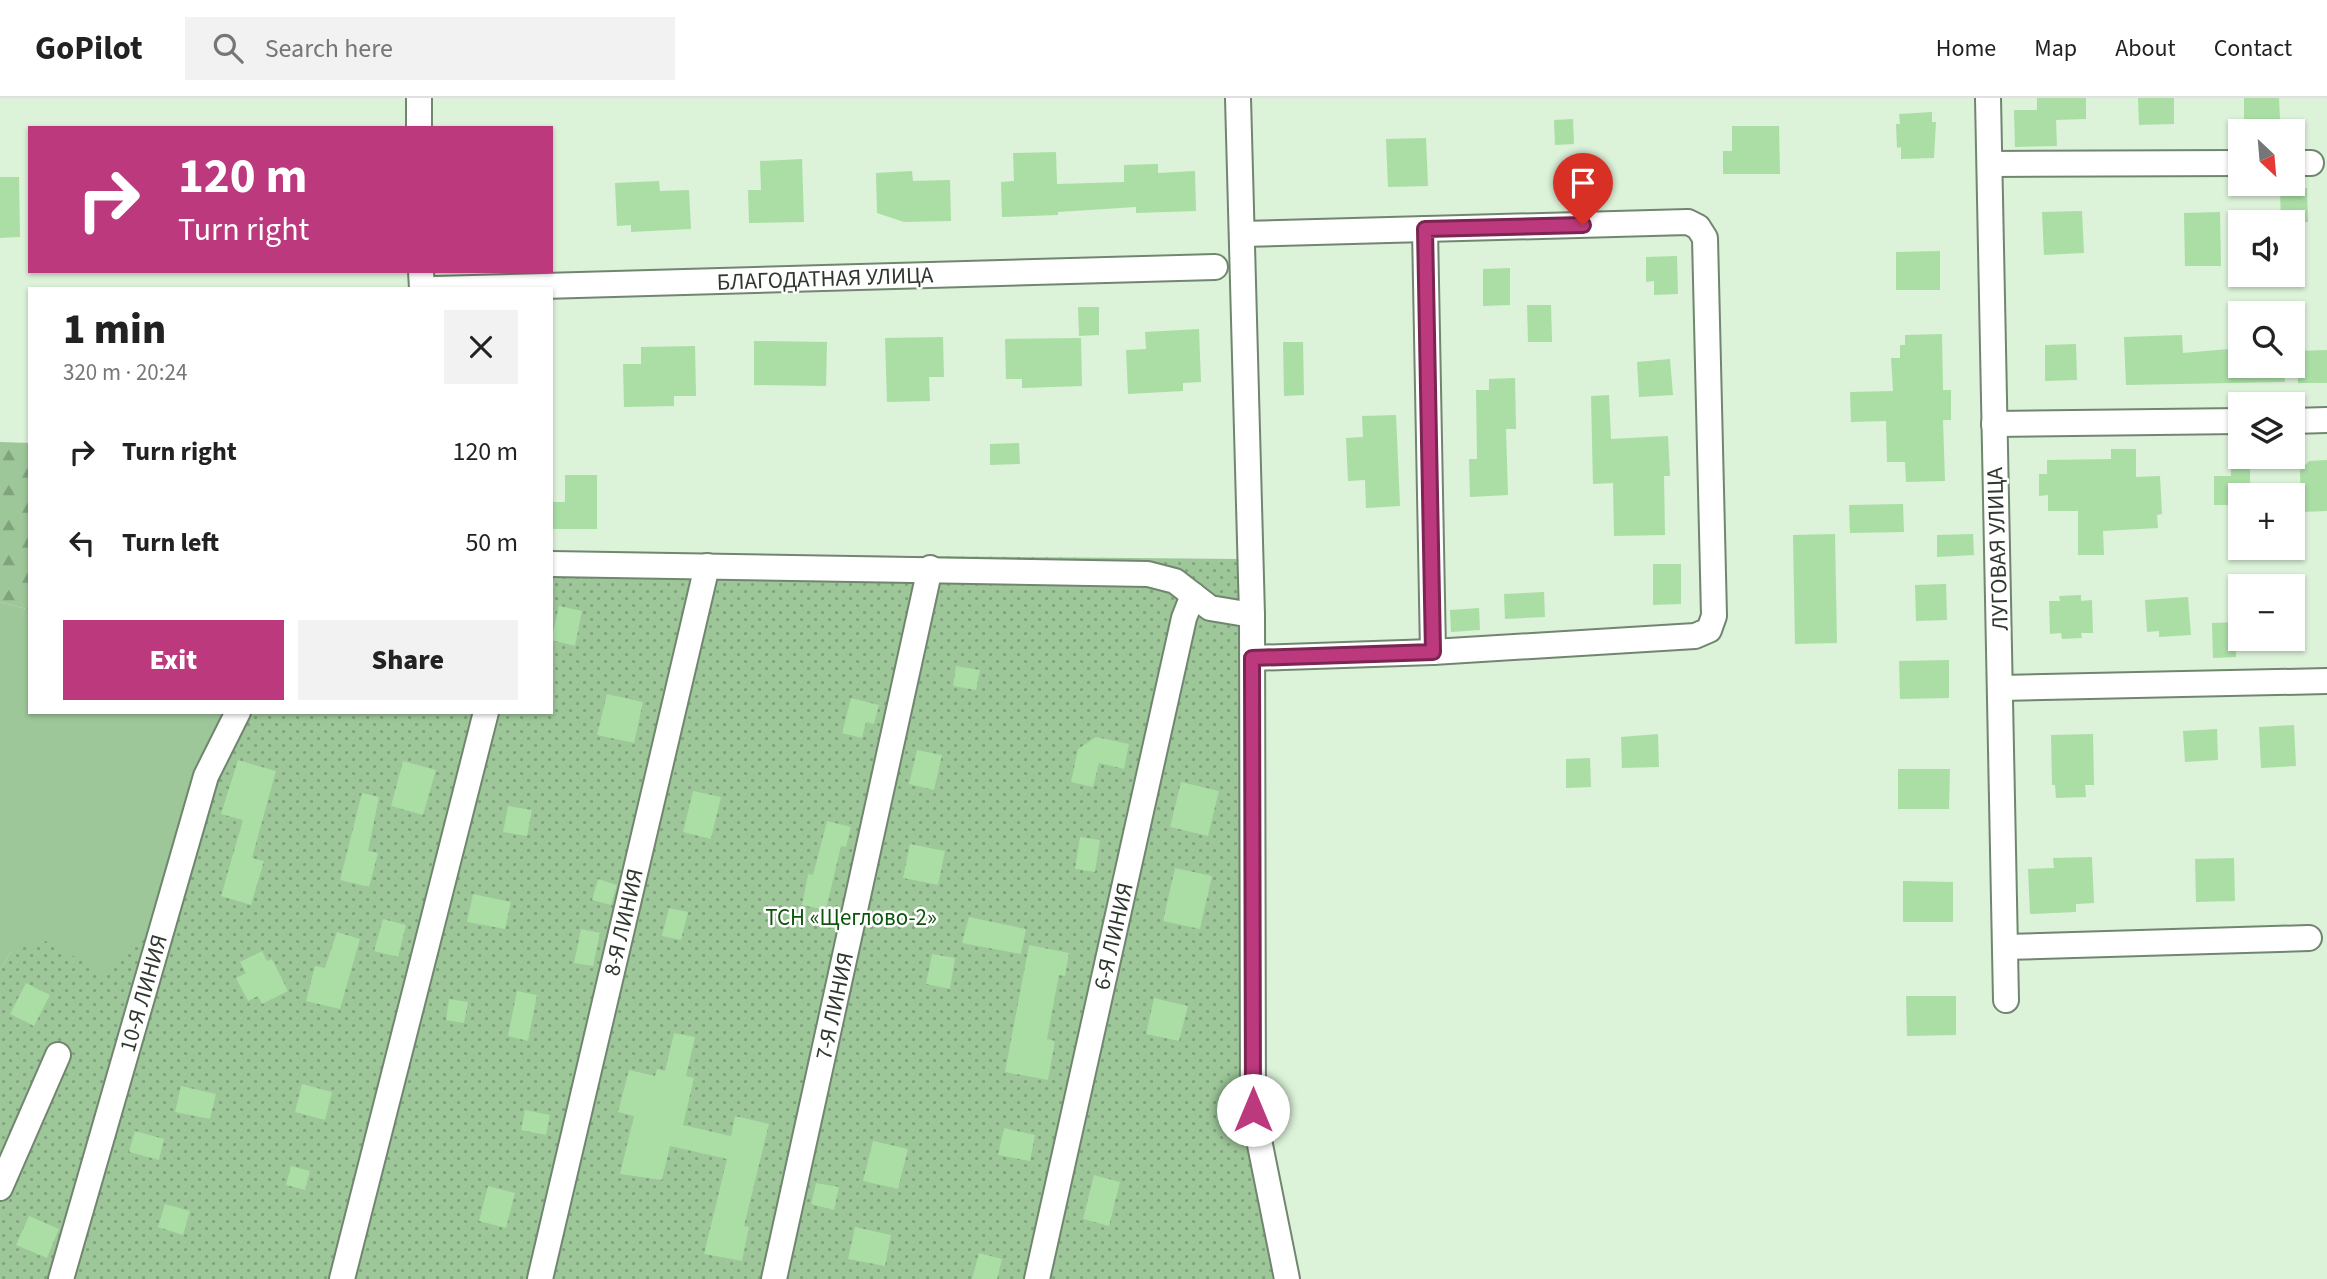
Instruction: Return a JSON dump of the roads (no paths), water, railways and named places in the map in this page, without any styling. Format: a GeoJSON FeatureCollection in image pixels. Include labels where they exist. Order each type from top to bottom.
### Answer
{"type":"FeatureCollection","features":[{"type":"Feature","properties":{"kind":"street"},"geometry":{"type":"LineString","coordinates":[[419,98],[419,126]]}},
{"type":"Feature","properties":{"kind":"street"},"geometry":{"type":"LineString","coordinates":[[1238,98],[1252,615],[1253,1110],[1287,1279]]}},
{"type":"Feature","properties":{"kind":"street","name":"ЛУГОВАЯ УЛИЦА"},"geometry":{"type":"LineString","coordinates":[[1989,98],[2006,1000]]}},
{"type":"Feature","properties":{"kind":"street"},"geometry":{"type":"LineString","coordinates":[[1991,164],[2228,163]]}},
{"type":"Feature","properties":{"kind":"street"},"geometry":{"type":"LineString","coordinates":[[1242,234],[1688,222],[1698,227],[1705,237],[1714,616],[1709,630],[1695,636],[1433,652],[1252,658]]}},
{"type":"Feature","properties":{"kind":"street"},"geometry":{"type":"LineString","coordinates":[[1425,229],[1433,652]]}},
{"type":"Feature","properties":{"kind":"street","name":"БЛАГОДАТНАЯ УЛИЦА"},"geometry":{"type":"LineString","coordinates":[[506,287],[1215,267]]}},
{"type":"Feature","properties":{"kind":"street"},"geometry":{"type":"LineString","coordinates":[[2305,421],[2327,420]]}},
{"type":"Feature","properties":{"kind":"street"},"geometry":{"type":"LineString","coordinates":[[1994,424],[2228,421]]}},
{"type":"Feature","properties":{"kind":"street"},"geometry":{"type":"LineString","coordinates":[[553,564],[930,568],[1148,574],[1175,581],[1210,608],[1252,615]]}},
{"type":"Feature","properties":{"kind":"street","name":"8-Я ЛИНИЯ"},"geometry":{"type":"LineString","coordinates":[[540,1279],[707,566]]}},
{"type":"Feature","properties":{"kind":"street","name":"7-Я ЛИНИЯ"},"geometry":{"type":"LineString","coordinates":[[774,1279],[930,568]]}},
{"type":"Feature","properties":{"kind":"street","name":"6-Я ЛИНИЯ"},"geometry":{"type":"LineString","coordinates":[[1037,1279],[1184,618],[1193,595]]}},
{"type":"Feature","properties":{"kind":"street"},"geometry":{"type":"LineString","coordinates":[[2001,688],[2327,681]]}},
{"type":"Feature","properties":{"kind":"street","name":"10-Я ЛИНИЯ"},"geometry":{"type":"LineString","coordinates":[[61,1279],[206,776],[237,714]]}},
{"type":"Feature","properties":{"kind":"street"},"geometry":{"type":"LineString","coordinates":[[342,1279],[485,714]]}},
{"type":"Feature","properties":{"kind":"street"},"geometry":{"type":"LineString","coordinates":[[2005,947],[2309,938]]}},
{"type":"Feature","properties":{"kind":"street"},"geometry":{"type":"LineString","coordinates":[[0,1188],[58,1055]]}},
{"type":"Feature","properties":{"kind":"park label","name":"ТСН «Щеглово-2»"},"geometry":{"type":"Point","coordinates":[851,917]}}]}
